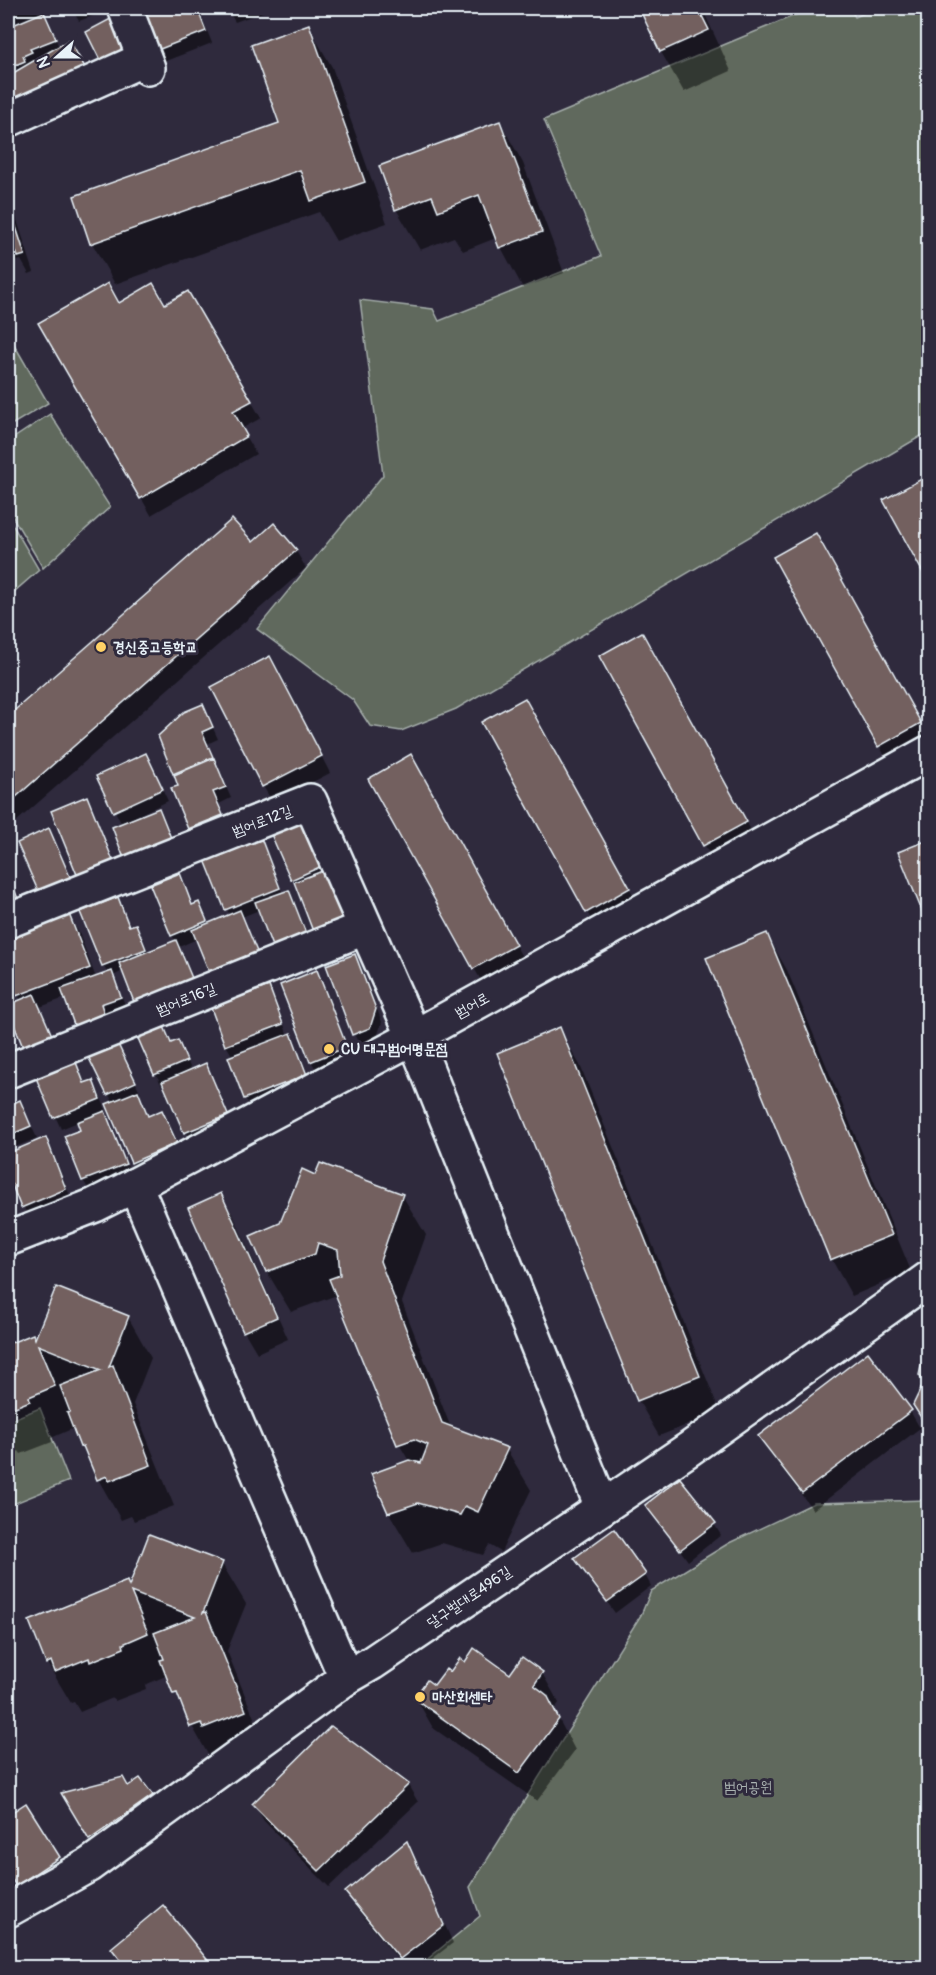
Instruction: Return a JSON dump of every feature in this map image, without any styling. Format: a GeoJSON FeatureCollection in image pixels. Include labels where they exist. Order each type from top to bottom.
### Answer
{"type":"FeatureCollection","features":[{"type":"Feature","properties":{"kind":"street"},"geometry":{"type":"LineString","coordinates":[[8,120],[146,64],[125,8]]}},
{"type":"Feature","properties":{"kind":"street","name":"범어로"},"geometry":{"type":"LineString","coordinates":[[8,1239],[95,1204],[135,1185],[414,1037],[928,753]]}},
{"type":"Feature","properties":{"kind":"street","name":"범어로12길"},"geometry":{"type":"LineString","coordinates":[[8,921],[310,801],[414,1037],[602,1506]]}},
{"type":"Feature","properties":{"kind":"street","name":"범어로16길"},"geometry":{"type":"LineString","coordinates":[[8,1071],[364,928]]}},
{"type":"Feature","properties":{"kind":"street"},"geometry":{"type":"LineString","coordinates":[[135,1185],[346,1678]]}},
{"type":"Feature","properties":{"kind":"street","name":"달구벌대로496길"},"geometry":{"type":"LineString","coordinates":[[8,1910],[90,1865],[346,1678],[372,1663],[689,1449],[928,1279]]}},
{"type":"Feature","properties":{"kind":"green space"},"geometry":{"type":"Polygon","coordinates":[[[812,8],[850,8],[855,17],[876,8],[928,8],[928,432],[456,709],[401,731],[370,726],[353,700],[257,629],[383,475],[360,300],[433,309],[439,321],[601,256],[544,120],[812,8]]]}},
{"type":"Feature","properties":{"kind":"green space"},"geometry":{"type":"Polygon","coordinates":[[[8,334],[48,403],[8,427],[8,334]]]}},
{"type":"Feature","properties":{"kind":"green space"},"geometry":{"type":"Polygon","coordinates":[[[50,414],[110,507],[43,568],[8,509],[8,442],[50,414]]]}},
{"type":"Feature","properties":{"kind":"green space"},"geometry":{"type":"Polygon","coordinates":[[[8,517],[39,570],[8,597],[8,517]]]}},
{"type":"Feature","properties":{"kind":"green space"},"geometry":{"type":"Polygon","coordinates":[[[40,1408],[69,1481],[8,1506],[8,1421],[40,1408]]]}},
{"type":"Feature","properties":{"kind":"green space","name":"범어공원"},"geometry":{"type":"Polygon","coordinates":[[[928,1500],[928,1967],[418,1967],[480,1916],[470,1887],[641,1615],[651,1591],[729,1543],[814,1503],[928,1500]]]}},
{"type":"Feature","properties":{"kind":"building"},"geometry":{"type":"Polygon","coordinates":[[[139,8],[197,8],[206,31],[155,51],[139,8]]]}},
{"type":"Feature","properties":{"kind":"building"},"geometry":{"type":"Polygon","coordinates":[[[639,8],[698,8],[709,30],[660,52],[639,8]]]}},
{"type":"Feature","properties":{"kind":"building"},"geometry":{"type":"Polygon","coordinates":[[[44,12],[56,39],[30,49],[32,52],[23,56],[25,61],[11,67],[8,60],[8,27],[44,12]]]}},
{"type":"Feature","properties":{"kind":"building"},"geometry":{"type":"Polygon","coordinates":[[[116,16],[125,53],[102,64],[86,32],[116,16]]]}},
{"type":"Feature","properties":{"kind":"building"},"geometry":{"type":"Polygon","coordinates":[[[309,24],[365,182],[311,201],[300,170],[90,244],[74,196],[279,123],[251,45],[309,24]]]}},
{"type":"Feature","properties":{"kind":"building"},"geometry":{"type":"Polygon","coordinates":[[[69,40],[86,69],[44,94],[40,87],[16,101],[8,87],[8,76],[69,40]]]}},
{"type":"Feature","properties":{"kind":"building"},"geometry":{"type":"Polygon","coordinates":[[[500,121],[542,232],[499,248],[479,195],[438,211],[432,196],[395,210],[379,166],[500,121]]]}},
{"type":"Feature","properties":{"kind":"building"},"geometry":{"type":"Polygon","coordinates":[[[8,202],[25,255],[18,257],[13,243],[8,244],[8,202]]]}},
{"type":"Feature","properties":{"kind":"building"},"geometry":{"type":"Polygon","coordinates":[[[108,283],[119,303],[153,283],[165,304],[188,291],[252,401],[233,411],[247,436],[140,499],[38,323],[108,283]]]}},
{"type":"Feature","properties":{"kind":"building"},"geometry":{"type":"Polygon","coordinates":[[[927,476],[928,479],[928,582],[883,500],[927,476]]]}},
{"type":"Feature","properties":{"kind":"building"},"geometry":{"type":"Polygon","coordinates":[[[232,519],[253,542],[274,523],[297,550],[8,804],[8,716],[232,519]]]}},
{"type":"Feature","properties":{"kind":"building"},"geometry":{"type":"Polygon","coordinates":[[[816,533],[921,723],[878,747],[773,557],[816,533]]]}},
{"type":"Feature","properties":{"kind":"building"},"geometry":{"type":"Polygon","coordinates":[[[642,632],[747,822],[703,846],[599,656],[642,632]]]}},
{"type":"Feature","properties":{"kind":"building"},"geometry":{"type":"Polygon","coordinates":[[[270,656],[322,756],[262,787],[211,687],[270,656]]]}},
{"type":"Feature","properties":{"kind":"building"},"geometry":{"type":"Polygon","coordinates":[[[525,698],[630,888],[586,913],[481,722],[525,698]]]}},
{"type":"Feature","properties":{"kind":"building"},"geometry":{"type":"Polygon","coordinates":[[[203,704],[213,727],[202,732],[213,757],[173,774],[158,736],[184,712],[203,704]]]}},
{"type":"Feature","properties":{"kind":"building"},"geometry":{"type":"Polygon","coordinates":[[[146,753],[163,789],[113,812],[96,776],[146,753]]]}},
{"type":"Feature","properties":{"kind":"building"},"geometry":{"type":"Polygon","coordinates":[[[411,754],[516,945],[473,969],[368,779],[411,754]]]}},
{"type":"Feature","properties":{"kind":"building"},"geometry":{"type":"Polygon","coordinates":[[[214,758],[226,787],[213,792],[223,815],[188,829],[171,788],[178,786],[174,775],[214,758]]]}},
{"type":"Feature","properties":{"kind":"building"},"geometry":{"type":"Polygon","coordinates":[[[87,796],[116,868],[80,882],[51,811],[87,796]]]}},
{"type":"Feature","properties":{"kind":"building"},"geometry":{"type":"Polygon","coordinates":[[[159,808],[173,843],[125,861],[112,827],[159,808]]]}},
{"type":"Feature","properties":{"kind":"building"},"geometry":{"type":"Polygon","coordinates":[[[302,818],[322,866],[291,880],[270,832],[302,818]]]}},
{"type":"Feature","properties":{"kind":"building"},"geometry":{"type":"Polygon","coordinates":[[[49,828],[71,879],[39,893],[17,843],[49,828]]]}},
{"type":"Feature","properties":{"kind":"building"},"geometry":{"type":"Polygon","coordinates":[[[261,838],[280,888],[225,910],[205,860],[261,838]]]}},
{"type":"Feature","properties":{"kind":"building"},"geometry":{"type":"Polygon","coordinates":[[[928,840],[928,926],[898,852],[928,840]]]}},
{"type":"Feature","properties":{"kind":"building"},"geometry":{"type":"Polygon","coordinates":[[[325,870],[347,927],[316,939],[294,882],[325,870]]]}},
{"type":"Feature","properties":{"kind":"building"},"geometry":{"type":"Polygon","coordinates":[[[8,873],[20,904],[8,909],[8,873]]]}},
{"type":"Feature","properties":{"kind":"building"},"geometry":{"type":"Polygon","coordinates":[[[180,873],[192,905],[199,902],[207,921],[171,936],[150,885],[180,873]]]}},
{"type":"Feature","properties":{"kind":"building"},"geometry":{"type":"Polygon","coordinates":[[[289,890],[309,941],[275,954],[255,902],[289,890]]]}},
{"type":"Feature","properties":{"kind":"building"},"geometry":{"type":"Polygon","coordinates":[[[118,897],[129,926],[136,924],[146,949],[102,966],[80,912],[118,897]]]}},
{"type":"Feature","properties":{"kind":"building"},"geometry":{"type":"Polygon","coordinates":[[[240,910],[260,959],[212,979],[192,930],[240,910]]]}},
{"type":"Feature","properties":{"kind":"building"},"geometry":{"type":"Polygon","coordinates":[[[69,914],[90,968],[16,996],[8,972],[8,938],[69,914]]]}},
{"type":"Feature","properties":{"kind":"building"},"geometry":{"type":"Polygon","coordinates":[[[767,933],[892,1235],[830,1260],[706,958],[767,933]]]}},
{"type":"Feature","properties":{"kind":"building"},"geometry":{"type":"Polygon","coordinates":[[[176,940],[192,978],[134,1002],[119,963],[176,940]]]}},
{"type":"Feature","properties":{"kind":"building"},"geometry":{"type":"Polygon","coordinates":[[[355,954],[376,1009],[370,1028],[352,1035],[326,965],[355,954]]]}},
{"type":"Feature","properties":{"kind":"building"},"geometry":{"type":"Polygon","coordinates":[[[317,970],[347,1047],[310,1062],[280,985],[317,970]]]}},
{"type":"Feature","properties":{"kind":"building"},"geometry":{"type":"Polygon","coordinates":[[[112,971],[121,997],[101,1004],[106,1019],[76,1030],[61,989],[112,971]]]}},
{"type":"Feature","properties":{"kind":"building"},"geometry":{"type":"Polygon","coordinates":[[[269,986],[283,1024],[225,1046],[211,1008],[269,986]]]}},
{"type":"Feature","properties":{"kind":"building"},"geometry":{"type":"Polygon","coordinates":[[[34,994],[54,1040],[25,1052],[8,1005],[34,994]]]}},
{"type":"Feature","properties":{"kind":"building"},"geometry":{"type":"Polygon","coordinates":[[[160,1017],[171,1043],[178,1040],[187,1061],[154,1075],[134,1029],[160,1017]]]}},
{"type":"Feature","properties":{"kind":"building"},"geometry":{"type":"Polygon","coordinates":[[[560,1027],[700,1376],[637,1401],[497,1053],[560,1027]]]}},
{"type":"Feature","properties":{"kind":"building"},"geometry":{"type":"Polygon","coordinates":[[[291,1033],[307,1075],[244,1099],[228,1057],[291,1033]]]}},
{"type":"Feature","properties":{"kind":"building"},"geometry":{"type":"Polygon","coordinates":[[[114,1036],[136,1082],[107,1095],[85,1050],[114,1036]]]}},
{"type":"Feature","properties":{"kind":"building"},"geometry":{"type":"Polygon","coordinates":[[[74,1057],[84,1083],[93,1080],[100,1099],[53,1118],[34,1073],[74,1057]]]}},
{"type":"Feature","properties":{"kind":"building"},"geometry":{"type":"Polygon","coordinates":[[[206,1063],[228,1115],[184,1133],[162,1082],[206,1063]]]}},
{"type":"Feature","properties":{"kind":"building"},"geometry":{"type":"Polygon","coordinates":[[[8,1088],[14,1103],[20,1100],[31,1126],[8,1136],[8,1088]]]}},
{"type":"Feature","properties":{"kind":"building"},"geometry":{"type":"Polygon","coordinates":[[[138,1091],[148,1116],[162,1110],[177,1143],[131,1163],[106,1104],[138,1091]]]}},
{"type":"Feature","properties":{"kind":"building"},"geometry":{"type":"Polygon","coordinates":[[[105,1111],[126,1164],[82,1181],[64,1136],[80,1130],[77,1122],[105,1111]]]}},
{"type":"Feature","properties":{"kind":"building"},"geometry":{"type":"Polygon","coordinates":[[[46,1137],[66,1189],[21,1208],[8,1175],[8,1153],[46,1137]]]}},
{"type":"Feature","properties":{"kind":"building"},"geometry":{"type":"Polygon","coordinates":[[[320,1163],[403,1194],[380,1261],[442,1423],[508,1448],[478,1512],[465,1506],[460,1515],[418,1503],[388,1513],[371,1474],[409,1460],[421,1463],[428,1445],[414,1439],[397,1445],[329,1279],[340,1275],[338,1250],[318,1243],[315,1254],[266,1272],[250,1236],[280,1223],[302,1169],[315,1175],[320,1163]]]}},
{"type":"Feature","properties":{"kind":"building"},"geometry":{"type":"Polygon","coordinates":[[[221,1193],[277,1317],[243,1332],[188,1208],[221,1193]]]}},
{"type":"Feature","properties":{"kind":"building"},"geometry":{"type":"Polygon","coordinates":[[[56,1287],[129,1316],[109,1367],[113,1365],[151,1465],[109,1481],[107,1476],[97,1480],[83,1446],[80,1447],[60,1386],[101,1370],[38,1345],[55,1386],[29,1397],[30,1401],[8,1410],[8,1344],[33,1334],[35,1339],[56,1287]]]}},
{"type":"Feature","properties":{"kind":"building"},"geometry":{"type":"Polygon","coordinates":[[[928,1337],[928,1418],[924,1422],[913,1405],[924,1382],[919,1375],[926,1345],[923,1341],[928,1337]]]}},
{"type":"Feature","properties":{"kind":"building"},"geometry":{"type":"Polygon","coordinates":[[[868,1352],[912,1410],[802,1493],[758,1436],[868,1352]]]}},
{"type":"Feature","properties":{"kind":"building"},"geometry":{"type":"Polygon","coordinates":[[[680,1478],[716,1523],[680,1550],[645,1505],[680,1478]]]}},
{"type":"Feature","properties":{"kind":"building"},"geometry":{"type":"Polygon","coordinates":[[[614,1529],[646,1574],[607,1602],[574,1558],[614,1529]]]}},
{"type":"Feature","properties":{"kind":"building"},"geometry":{"type":"Polygon","coordinates":[[[149,1534],[223,1562],[203,1613],[206,1612],[246,1711],[203,1728],[201,1723],[190,1727],[177,1693],[173,1694],[160,1660],[164,1659],[154,1633],[195,1617],[131,1592],[148,1633],[123,1644],[124,1648],[90,1662],[89,1658],[55,1672],[51,1661],[46,1664],[29,1621],[127,1581],[129,1586],[149,1534]]]}},
{"type":"Feature","properties":{"kind":"building"},"geometry":{"type":"Polygon","coordinates":[[[474,1648],[510,1674],[522,1657],[543,1672],[534,1685],[547,1695],[559,1719],[519,1773],[414,1698],[427,1680],[434,1685],[446,1669],[450,1672],[460,1658],[465,1662],[474,1648]]]}},
{"type":"Feature","properties":{"kind":"building"},"geometry":{"type":"Polygon","coordinates":[[[331,1726],[409,1784],[319,1871],[252,1804],[331,1726]]]}},
{"type":"Feature","properties":{"kind":"building"},"geometry":{"type":"Polygon","coordinates":[[[123,1777],[128,1786],[140,1778],[153,1795],[89,1840],[61,1793],[123,1777]]]}},
{"type":"Feature","properties":{"kind":"building"},"geometry":{"type":"Polygon","coordinates":[[[26,1803],[60,1857],[16,1886],[8,1873],[8,1815],[26,1803]]]}},
{"type":"Feature","properties":{"kind":"building"},"geometry":{"type":"Polygon","coordinates":[[[407,1841],[444,1925],[400,1959],[345,1892],[407,1841]]]}},
{"type":"Feature","properties":{"kind":"building"},"geometry":{"type":"Polygon","coordinates":[[[163,1905],[214,1968],[127,1968],[111,1948],[163,1905]]]}},
{"type":"Feature","properties":{"kind":"building"},"geometry":{"type":"Polygon","coordinates":[[[21,1960],[26,1968],[8,1968],[8,1967],[21,1960]]]}},
{"type":"Feature","properties":{"kind":"place","name":"경신중고등학교"},"geometry":{"type":"Point","coordinates":[101,647]}},
{"type":"Feature","properties":{"kind":"place","name":"CU 대구범어명문점"},"geometry":{"type":"Point","coordinates":[329,1049]}},
{"type":"Feature","properties":{"kind":"place","name":"마산회센타"},"geometry":{"type":"Point","coordinates":[420,1697]}}]}
